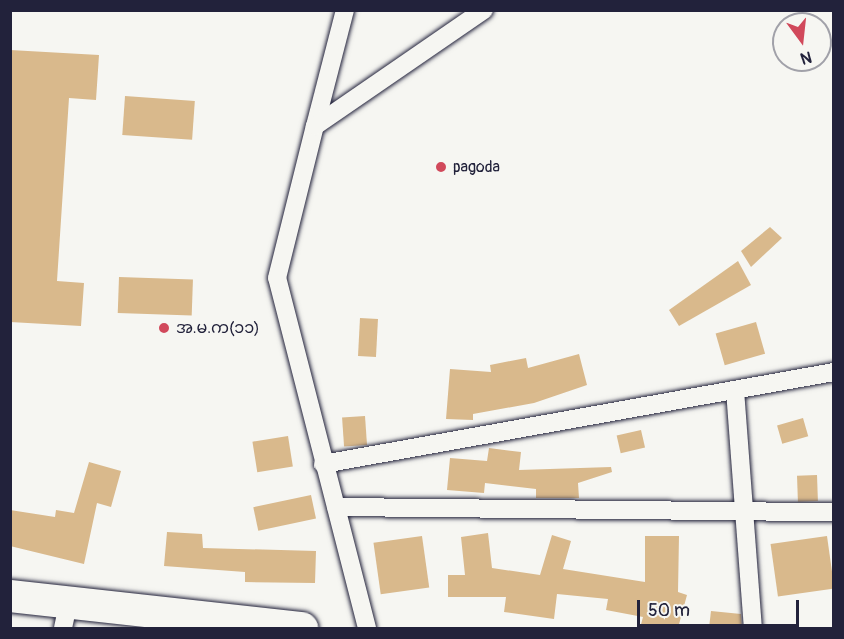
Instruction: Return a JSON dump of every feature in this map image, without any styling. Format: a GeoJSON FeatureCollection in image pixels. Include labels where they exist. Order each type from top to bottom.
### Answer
{"type":"FeatureCollection","features":[{"type":"Feature","properties":{"kind":"highway"},"geometry":{"type":"LineString","coordinates":[[10,596],[65,617],[302,628]]}},
{"type":"Feature","properties":{"kind":"street"},"geometry":{"type":"LineString","coordinates":[[345,10],[277,278],[367,628]]}},
{"type":"Feature","properties":{"kind":"street"},"geometry":{"type":"LineString","coordinates":[[315,126],[484,10]]}},
{"type":"Feature","properties":{"kind":"street"},"geometry":{"type":"LineString","coordinates":[[323,464],[834,372]]}},
{"type":"Feature","properties":{"kind":"street"},"geometry":{"type":"LineString","coordinates":[[735,390],[747,511],[753,628]]}},
{"type":"Feature","properties":{"kind":"street"},"geometry":{"type":"LineString","coordinates":[[336,507],[834,512]]}},
{"type":"Feature","properties":{"kind":"building"},"geometry":{"type":"Polygon","coordinates":[[[10,50],[99,55],[96,100],[69,98],[57,281],[84,283],[81,326],[10,322],[10,50]]]}},
{"type":"Feature","properties":{"kind":"building"},"geometry":{"type":"Polygon","coordinates":[[[125,96],[195,101],[192,140],[122,135],[125,96]]]}},
{"type":"Feature","properties":{"kind":"building"},"geometry":{"type":"Polygon","coordinates":[[[770,227],[782,238],[751,267],[741,251],[770,227]]]}},
{"type":"Feature","properties":{"kind":"building"},"geometry":{"type":"Polygon","coordinates":[[[738,261],[751,285],[679,326],[669,310],[738,261]]]}},
{"type":"Feature","properties":{"kind":"building"},"geometry":{"type":"Polygon","coordinates":[[[119,277],[193,280],[192,316],[118,313],[119,277]]]}},
{"type":"Feature","properties":{"kind":"building"},"geometry":{"type":"Polygon","coordinates":[[[360,318],[378,319],[376,357],[358,356],[360,318]]]}},
{"type":"Feature","properties":{"kind":"building"},"geometry":{"type":"Polygon","coordinates":[[[756,322],[765,354],[725,365],[716,334],[756,322]]]}},
{"type":"Feature","properties":{"kind":"building"},"geometry":{"type":"Polygon","coordinates":[[[579,354],[587,385],[534,403],[473,414],[473,420],[446,419],[450,369],[491,372],[490,365],[526,358],[528,368],[579,354]]]}},
{"type":"Feature","properties":{"kind":"building"},"geometry":{"type":"Polygon","coordinates":[[[365,416],[367,445],[344,447],[342,418],[365,416]]]}},
{"type":"Feature","properties":{"kind":"building"},"geometry":{"type":"Polygon","coordinates":[[[803,418],[808,436],[782,444],[777,425],[803,418]]]}},
{"type":"Feature","properties":{"kind":"building"},"geometry":{"type":"Polygon","coordinates":[[[641,430],[645,448],[621,453],[617,436],[641,430]]]}},
{"type":"Feature","properties":{"kind":"building"},"geometry":{"type":"Polygon","coordinates":[[[288,436],[293,467],[257,472],[252,442],[288,436]]]}},
{"type":"Feature","properties":{"kind":"building"},"geometry":{"type":"Polygon","coordinates":[[[489,448],[521,452],[519,470],[611,467],[612,472],[578,483],[579,498],[536,498],[536,489],[485,483],[484,493],[447,490],[450,458],[487,461],[489,448]]]}},
{"type":"Feature","properties":{"kind":"building"},"geometry":{"type":"Polygon","coordinates":[[[89,462],[121,471],[111,507],[97,503],[84,564],[10,546],[10,510],[55,517],[56,510],[74,513],[89,462]]]}},
{"type":"Feature","properties":{"kind":"building"},"geometry":{"type":"Polygon","coordinates":[[[817,475],[818,501],[798,502],[797,476],[817,475]]]}},
{"type":"Feature","properties":{"kind":"building"},"geometry":{"type":"Polygon","coordinates":[[[311,495],[316,518],[258,531],[253,507],[311,495]]]}},
{"type":"Feature","properties":{"kind":"building"},"geometry":{"type":"Polygon","coordinates":[[[167,532],[202,534],[203,548],[316,551],[315,583],[245,582],[245,572],[164,566],[167,532]]]}},
{"type":"Feature","properties":{"kind":"building"},"geometry":{"type":"Polygon","coordinates":[[[488,533],[492,568],[540,575],[552,535],[571,541],[563,569],[645,582],[645,536],[679,536],[678,592],[687,595],[678,628],[640,628],[643,617],[606,610],[608,599],[557,594],[554,619],[504,612],[506,597],[448,597],[448,575],[465,575],[461,537],[488,533]]]}},
{"type":"Feature","properties":{"kind":"building"},"geometry":{"type":"Polygon","coordinates":[[[422,536],[429,587],[381,594],[373,543],[422,536]]]}},
{"type":"Feature","properties":{"kind":"building"},"geometry":{"type":"Polygon","coordinates":[[[827,536],[834,589],[778,596],[771,544],[827,536]]]}},
{"type":"Feature","properties":{"kind":"building"},"geometry":{"type":"Polygon","coordinates":[[[711,611],[741,614],[742,628],[709,628],[711,611]]]}},
{"type":"Feature","properties":{"kind":"place","name":"pagoda"},"geometry":{"type":"Point","coordinates":[441,167]}},
{"type":"Feature","properties":{"kind":"place","name":"အ.မ.က(၁၁)"},"geometry":{"type":"Point","coordinates":[164,328]}}]}
